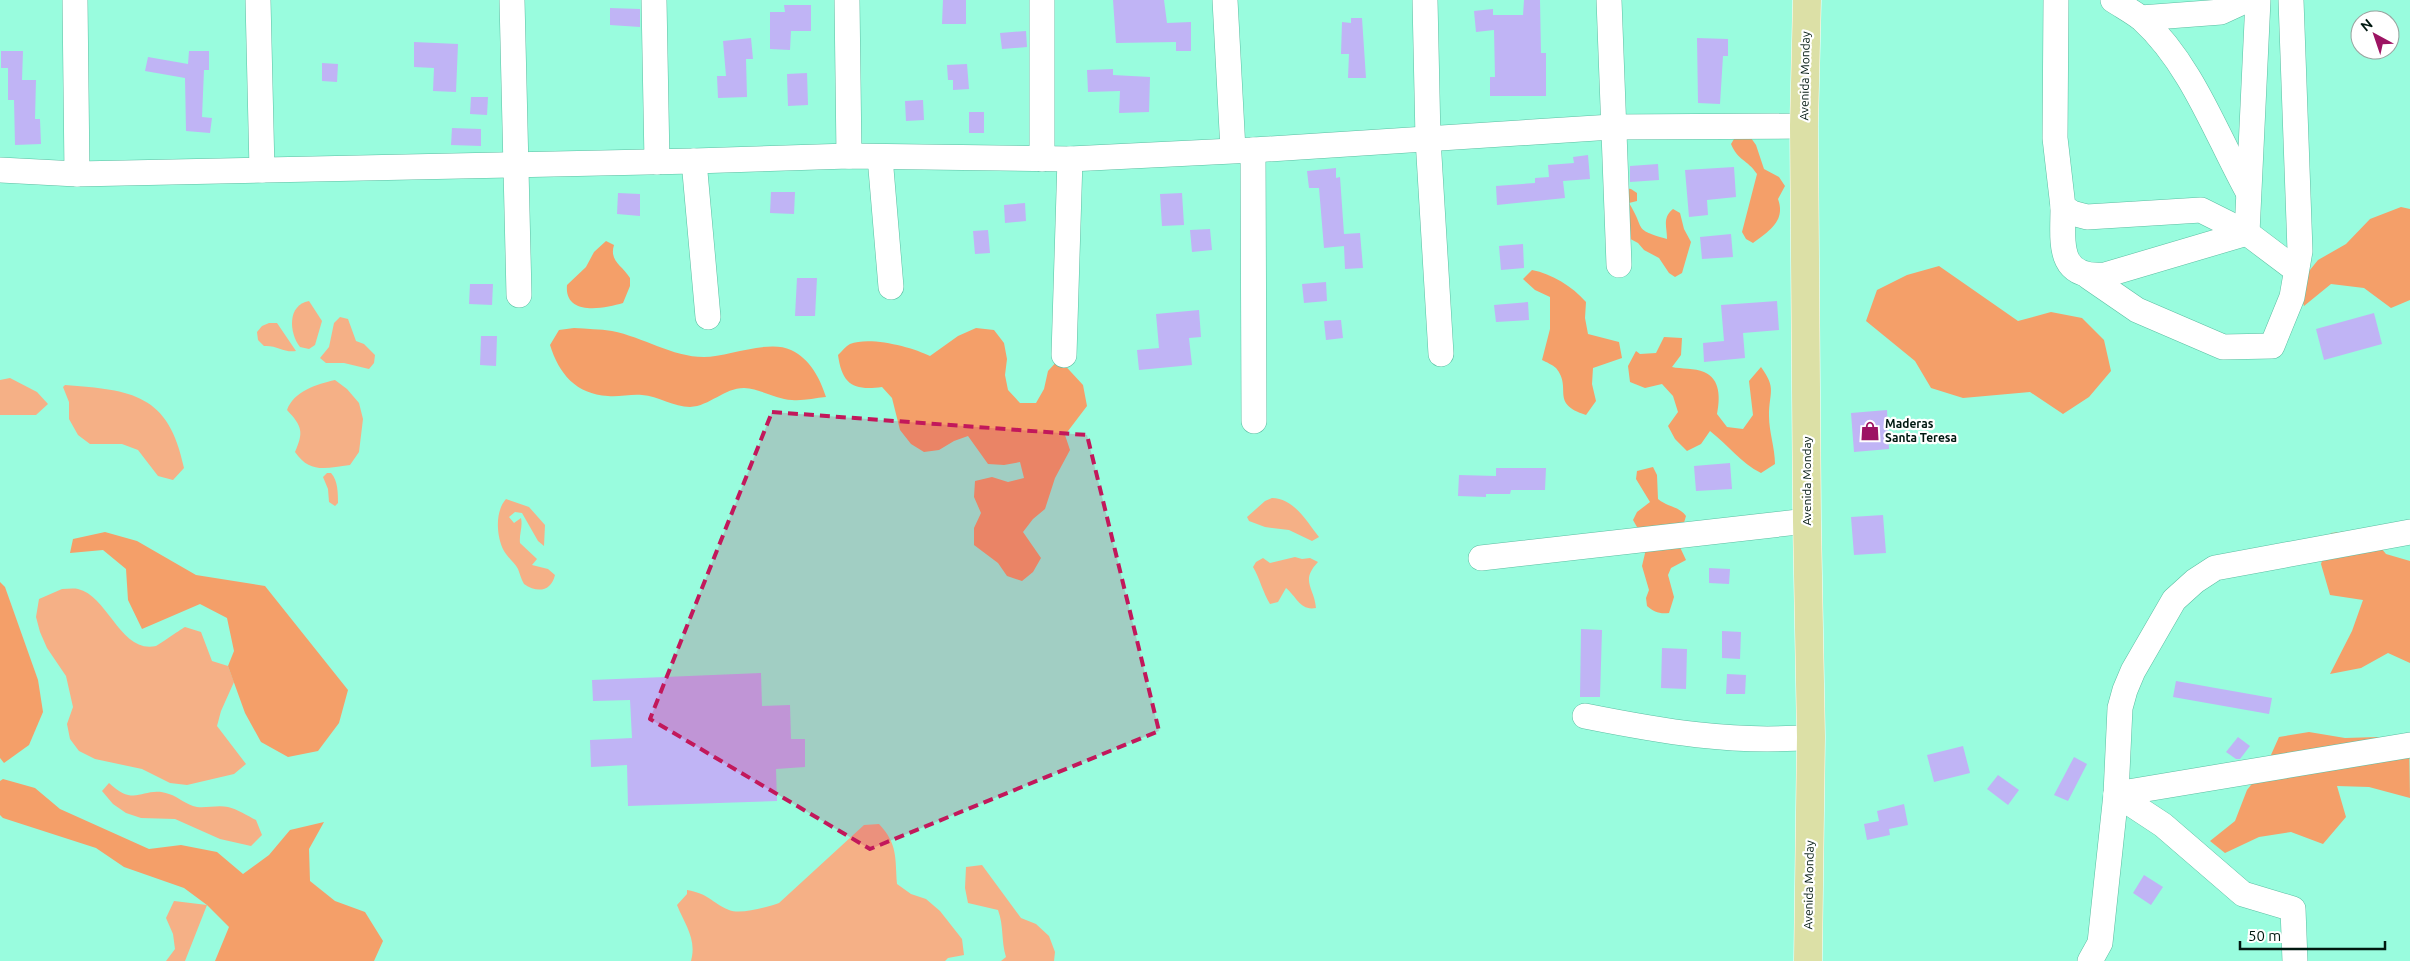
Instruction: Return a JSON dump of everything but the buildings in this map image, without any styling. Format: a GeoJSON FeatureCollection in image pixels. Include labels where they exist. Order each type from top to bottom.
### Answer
{"type":"FeatureCollection","features":[{"type":"Feature","properties":{"kind":"main road","name":"Avenida Monday"},"geometry":{"type":"LineString","coordinates":[[1807,0],[1804,126],[1807,521],[1812,737],[1808,961]]}},
{"type":"Feature","properties":{"kind":"street"},"geometry":{"type":"LineString","coordinates":[[74,0],[77,174]]}},
{"type":"Feature","properties":{"kind":"street"},"geometry":{"type":"LineString","coordinates":[[258,0],[262,170]]}},
{"type":"Feature","properties":{"kind":"street"},"geometry":{"type":"LineString","coordinates":[[512,0],[519,295]]}},
{"type":"Feature","properties":{"kind":"street"},"geometry":{"type":"LineString","coordinates":[[654,0],[657,162]]}},
{"type":"Feature","properties":{"kind":"street"},"geometry":{"type":"LineString","coordinates":[[848,0],[849,156]]}},
{"type":"Feature","properties":{"kind":"street"},"geometry":{"type":"LineString","coordinates":[[1042,0],[1042,159]]}},
{"type":"Feature","properties":{"kind":"street"},"geometry":{"type":"LineString","coordinates":[[1225,0],[1243,150],[1254,421]]}},
{"type":"Feature","properties":{"kind":"street"},"geometry":{"type":"LineString","coordinates":[[1424,0],[1428,139],[1441,354]]}},
{"type":"Feature","properties":{"kind":"street"},"geometry":{"type":"LineString","coordinates":[[1609,0],[1612,127],[1619,265]]}},
{"type":"Feature","properties":{"kind":"street"},"geometry":{"type":"LineString","coordinates":[[2056,0],[2055,138],[2063,207],[2063,251],[2068,264],[2137,310],[2223,347],[2272,346],[2292,296],[2300,251],[2290,0]]}},
{"type":"Feature","properties":{"kind":"street"},"geometry":{"type":"LineString","coordinates":[[2113,0],[2141,18],[2168,48],[2195,87],[2248,192]]}},
{"type":"Feature","properties":{"kind":"street"},"geometry":{"type":"LineString","coordinates":[[2141,18],[2221,12],[2247,0]]}},
{"type":"Feature","properties":{"kind":"street"},"geometry":{"type":"LineString","coordinates":[[2247,233],[2258,0]]}},
{"type":"Feature","properties":{"kind":"street"},"geometry":{"type":"LineString","coordinates":[[0,170],[77,174],[657,162],[849,156],[1070,159],[1612,127],[1804,126]]}},
{"type":"Feature","properties":{"kind":"street"},"geometry":{"type":"LineString","coordinates":[[880,156],[891,287]]}},
{"type":"Feature","properties":{"kind":"street"},"geometry":{"type":"LineString","coordinates":[[1064,355],[1070,159]]}},
{"type":"Feature","properties":{"kind":"street"},"geometry":{"type":"LineString","coordinates":[[694,161],[708,317]]}},
{"type":"Feature","properties":{"kind":"street"},"geometry":{"type":"LineString","coordinates":[[2063,207],[2087,217],[2201,210],[2247,233],[2296,270]]}},
{"type":"Feature","properties":{"kind":"street"},"geometry":{"type":"LineString","coordinates":[[2089,277],[2105,275],[2247,233]]}},
{"type":"Feature","properties":{"kind":"street"},"geometry":{"type":"LineString","coordinates":[[1481,558],[1807,521]]}},
{"type":"Feature","properties":{"kind":"street"},"geometry":{"type":"LineString","coordinates":[[2090,961],[2100,943],[2116,794],[2120,708],[2133,671],[2174,600],[2195,581],[2215,568],[2410,532]]}},
{"type":"Feature","properties":{"kind":"street"},"geometry":{"type":"LineString","coordinates":[[1585,716],[1658,731],[1718,738],[1785,740],[1812,737]]}},
{"type":"Feature","properties":{"kind":"street"},"geometry":{"type":"LineString","coordinates":[[2116,794],[2410,745]]}},
{"type":"Feature","properties":{"kind":"street"},"geometry":{"type":"LineString","coordinates":[[2116,794],[2162,825],[2243,894],[2293,909],[2295,961]]}},
{"type":"Feature","properties":{"kind":"highlighted area"},"geometry":{"type":"Polygon","coordinates":[[[772,412],[1087,435],[1159,731],[870,849],[650,719],[772,412]]]}},
{"type":"Feature","properties":{"kind":"shaded area"},"geometry":{"type":"Polygon","coordinates":[[[1743,136],[1751,138],[1756,145],[1764,169],[1779,177],[1785,186],[1778,199],[1780,213],[1778,219],[1770,230],[1753,243],[1746,239],[1742,232],[1757,174],[1737,154],[1731,144],[1734,139],[1743,136]]]}},
{"type":"Feature","properties":{"kind":"shaded area"},"geometry":{"type":"Polygon","coordinates":[[[1623,188],[1631,189],[1637,193],[1637,201],[1629,203],[1641,227],[1649,233],[1667,239],[1667,216],[1673,209],[1680,213],[1684,229],[1691,242],[1682,273],[1675,277],[1669,273],[1659,258],[1623,235],[1623,188]]]}},
{"type":"Feature","properties":{"kind":"shaded area"},"geometry":{"type":"Polygon","coordinates":[[[2401,207],[2410,209],[2410,300],[2391,308],[2364,288],[2331,284],[2304,306],[2297,286],[2318,260],[2346,244],[2370,219],[2401,207]]]}},
{"type":"Feature","properties":{"kind":"shaded area"},"geometry":{"type":"Polygon","coordinates":[[[606,241],[614,245],[613,255],[617,263],[630,278],[630,286],[623,303],[596,308],[578,306],[572,302],[568,295],[567,285],[586,267],[594,252],[606,241]]]}},
{"type":"Feature","properties":{"kind":"shaded area"},"geometry":{"type":"Polygon","coordinates":[[[1939,266],[2018,321],[2051,312],[2082,318],[2104,340],[2111,371],[2089,397],[2063,414],[2030,392],[1963,398],[1931,388],[1915,361],[1866,321],[1877,290],[1907,275],[1939,266]]]}},
{"type":"Feature","properties":{"kind":"shaded area"},"geometry":{"type":"Polygon","coordinates":[[[1532,270],[1547,274],[1561,282],[1586,302],[1585,318],[1588,334],[1619,342],[1622,358],[1593,368],[1592,384],[1596,401],[1586,415],[1568,406],[1565,400],[1561,376],[1555,367],[1542,360],[1550,329],[1550,297],[1535,290],[1523,279],[1532,270]]]}},
{"type":"Feature","properties":{"kind":"shaded area"},"geometry":{"type":"Polygon","coordinates":[[[309,301],[322,321],[315,345],[309,349],[300,347],[296,341],[292,320],[297,308],[309,301]]]}},
{"type":"Feature","properties":{"kind":"shaded area"},"geometry":{"type":"Polygon","coordinates":[[[340,317],[348,319],[356,341],[364,344],[375,355],[374,363],[369,369],[344,363],[326,363],[320,358],[329,347],[334,323],[340,317]]]}},
{"type":"Feature","properties":{"kind":"shaded area"},"geometry":{"type":"Polygon","coordinates":[[[269,323],[277,323],[296,351],[264,346],[258,340],[257,332],[262,326],[269,323]]]}},
{"type":"Feature","properties":{"kind":"shaded area"},"geometry":{"type":"Polygon","coordinates":[[[574,328],[612,331],[680,354],[692,356],[713,356],[760,347],[782,347],[804,358],[821,383],[826,397],[792,400],[744,388],[730,391],[704,404],[684,407],[648,396],[597,394],[578,387],[570,381],[558,365],[550,345],[559,330],[574,328]]]}},
{"type":"Feature","properties":{"kind":"shaded area"},"geometry":{"type":"Polygon","coordinates":[[[976,328],[994,330],[1004,343],[1007,359],[1005,375],[1008,390],[1020,403],[1036,403],[1044,389],[1048,371],[1059,359],[1083,385],[1087,406],[1065,435],[1070,450],[1055,478],[1045,509],[1033,519],[1023,532],[1041,558],[1033,572],[1022,581],[1007,576],[998,563],[974,545],[974,528],[981,513],[974,497],[975,481],[992,477],[1008,482],[1024,478],[1020,462],[1004,465],[988,464],[968,436],[954,441],[939,450],[924,452],[911,444],[900,430],[892,398],[882,387],[863,388],[851,383],[842,373],[838,355],[850,344],[868,341],[902,346],[930,356],[958,336],[976,328]]]}},
{"type":"Feature","properties":{"kind":"shaded area"},"geometry":{"type":"Polygon","coordinates":[[[1664,337],[1682,338],[1681,355],[1672,367],[1704,372],[1714,379],[1719,396],[1717,414],[1727,427],[1743,429],[1753,415],[1749,381],[1761,367],[1771,386],[1769,422],[1775,464],[1761,473],[1741,459],[1710,431],[1701,444],[1687,451],[1675,439],[1668,426],[1678,412],[1673,396],[1662,384],[1645,388],[1630,382],[1628,366],[1636,351],[1640,354],[1656,353],[1664,337]]]}},
{"type":"Feature","properties":{"kind":"shaded area"},"geometry":{"type":"Polygon","coordinates":[[[10,378],[37,392],[48,404],[36,415],[0,415],[0,380],[10,378]]]}},
{"type":"Feature","properties":{"kind":"shaded area"},"geometry":{"type":"Polygon","coordinates":[[[335,380],[347,389],[359,403],[363,419],[359,452],[350,465],[326,468],[313,467],[301,459],[295,452],[300,439],[300,430],[296,420],[287,410],[290,403],[307,389],[335,380]]]}},
{"type":"Feature","properties":{"kind":"shaded area"},"geometry":{"type":"Polygon","coordinates":[[[65,385],[110,390],[128,394],[144,401],[157,411],[168,425],[177,443],[184,468],[173,480],[158,476],[138,450],[122,444],[90,444],[78,435],[69,419],[69,402],[63,387],[65,385]]]}},
{"type":"Feature","properties":{"kind":"shaded area"},"geometry":{"type":"Polygon","coordinates":[[[1653,467],[1657,475],[1658,499],[1680,510],[1686,516],[1678,543],[1686,560],[1671,568],[1668,575],[1674,597],[1669,613],[1657,612],[1647,606],[1646,598],[1649,590],[1642,566],[1646,549],[1643,532],[1633,520],[1637,512],[1650,502],[1636,479],[1637,471],[1653,467]]]}},
{"type":"Feature","properties":{"kind":"shaded area"},"geometry":{"type":"Polygon","coordinates":[[[327,473],[331,473],[333,476],[338,491],[338,503],[335,506],[329,502],[328,489],[323,477],[327,473]]]}},
{"type":"Feature","properties":{"kind":"shaded area"},"geometry":{"type":"Polygon","coordinates":[[[1272,498],[1280,499],[1293,506],[1319,537],[1312,541],[1289,530],[1265,527],[1249,521],[1247,517],[1265,501],[1272,498]]]}},
{"type":"Feature","properties":{"kind":"shaded area"},"geometry":{"type":"Polygon","coordinates":[[[506,499],[529,507],[545,525],[544,546],[538,541],[522,513],[515,512],[509,517],[514,523],[521,518],[520,543],[537,559],[532,565],[548,569],[555,575],[547,588],[538,590],[524,584],[517,567],[507,556],[501,545],[498,517],[502,504],[506,499]]]}},
{"type":"Feature","properties":{"kind":"shaded area"},"geometry":{"type":"Polygon","coordinates":[[[2365,529],[2386,554],[2410,561],[2410,663],[2388,653],[2361,668],[2330,674],[2352,631],[2363,600],[2330,595],[2321,564],[2331,533],[2365,529]]]}},
{"type":"Feature","properties":{"kind":"shaded area"},"geometry":{"type":"Polygon","coordinates":[[[105,532],[137,541],[196,575],[265,586],[348,690],[339,723],[318,751],[288,757],[261,742],[245,713],[228,666],[234,651],[227,618],[200,604],[142,629],[128,600],[126,569],[103,550],[70,553],[73,539],[105,532]]]}},
{"type":"Feature","properties":{"kind":"shaded area"},"geometry":{"type":"Polygon","coordinates":[[[1295,557],[1302,559],[1310,558],[1318,562],[1309,579],[1316,608],[1306,607],[1299,603],[1286,588],[1278,602],[1270,604],[1253,567],[1256,562],[1263,558],[1270,563],[1295,557]]]}},
{"type":"Feature","properties":{"kind":"shaded area"},"geometry":{"type":"Polygon","coordinates":[[[0,582],[5,587],[38,680],[43,712],[29,745],[4,763],[0,758],[0,582]]]}},
{"type":"Feature","properties":{"kind":"shaded area"},"geometry":{"type":"Polygon","coordinates":[[[62,589],[78,589],[89,594],[124,633],[133,641],[144,646],[156,646],[185,627],[201,632],[212,661],[228,666],[234,682],[221,711],[217,726],[246,764],[234,774],[187,785],[170,783],[142,769],[95,759],[79,751],[70,739],[67,724],[73,707],[66,676],[47,648],[36,617],[39,599],[62,589]]]}},
{"type":"Feature","properties":{"kind":"shaded area"},"geometry":{"type":"Polygon","coordinates":[[[2309,732],[2345,738],[2378,737],[2409,739],[2410,798],[2369,787],[2337,786],[2346,817],[2323,844],[2291,832],[2259,837],[2225,853],[2210,841],[2235,821],[2247,790],[2266,766],[2279,737],[2309,732]]]}},
{"type":"Feature","properties":{"kind":"shaded area"},"geometry":{"type":"Polygon","coordinates":[[[3,779],[35,788],[60,809],[149,849],[181,845],[217,852],[243,874],[269,855],[290,830],[324,822],[309,849],[310,881],[335,901],[365,912],[383,941],[374,961],[215,961],[229,927],[207,905],[184,888],[124,867],[96,848],[3,818],[0,815],[0,781],[3,779]]]}},
{"type":"Feature","properties":{"kind":"shaded area"},"geometry":{"type":"Polygon","coordinates":[[[109,783],[118,791],[133,796],[160,792],[173,795],[189,805],[197,807],[220,806],[231,808],[256,820],[262,835],[251,846],[220,839],[175,819],[141,818],[126,813],[113,804],[102,791],[109,783]]]}},
{"type":"Feature","properties":{"kind":"shaded area"},"geometry":{"type":"Polygon","coordinates":[[[879,824],[893,845],[897,884],[911,894],[926,899],[940,911],[962,939],[964,955],[948,958],[945,961],[691,961],[691,939],[677,905],[687,894],[687,890],[701,894],[729,910],[740,912],[779,903],[864,825],[879,824]]]}},
{"type":"Feature","properties":{"kind":"shaded area"},"geometry":{"type":"Polygon","coordinates":[[[982,865],[1021,918],[1036,924],[1049,936],[1055,952],[1054,961],[1001,961],[1006,957],[998,910],[968,903],[965,888],[966,867],[982,865]]]}},
{"type":"Feature","properties":{"kind":"shaded area"},"geometry":{"type":"Polygon","coordinates":[[[174,901],[207,905],[185,961],[166,961],[175,949],[173,934],[166,918],[174,901]]]}},
{"type":"Feature","properties":{"kind":"place","name":"Maderas Santa Teresa"},"geometry":{"type":"Point","coordinates":[1870,431]}}]}
